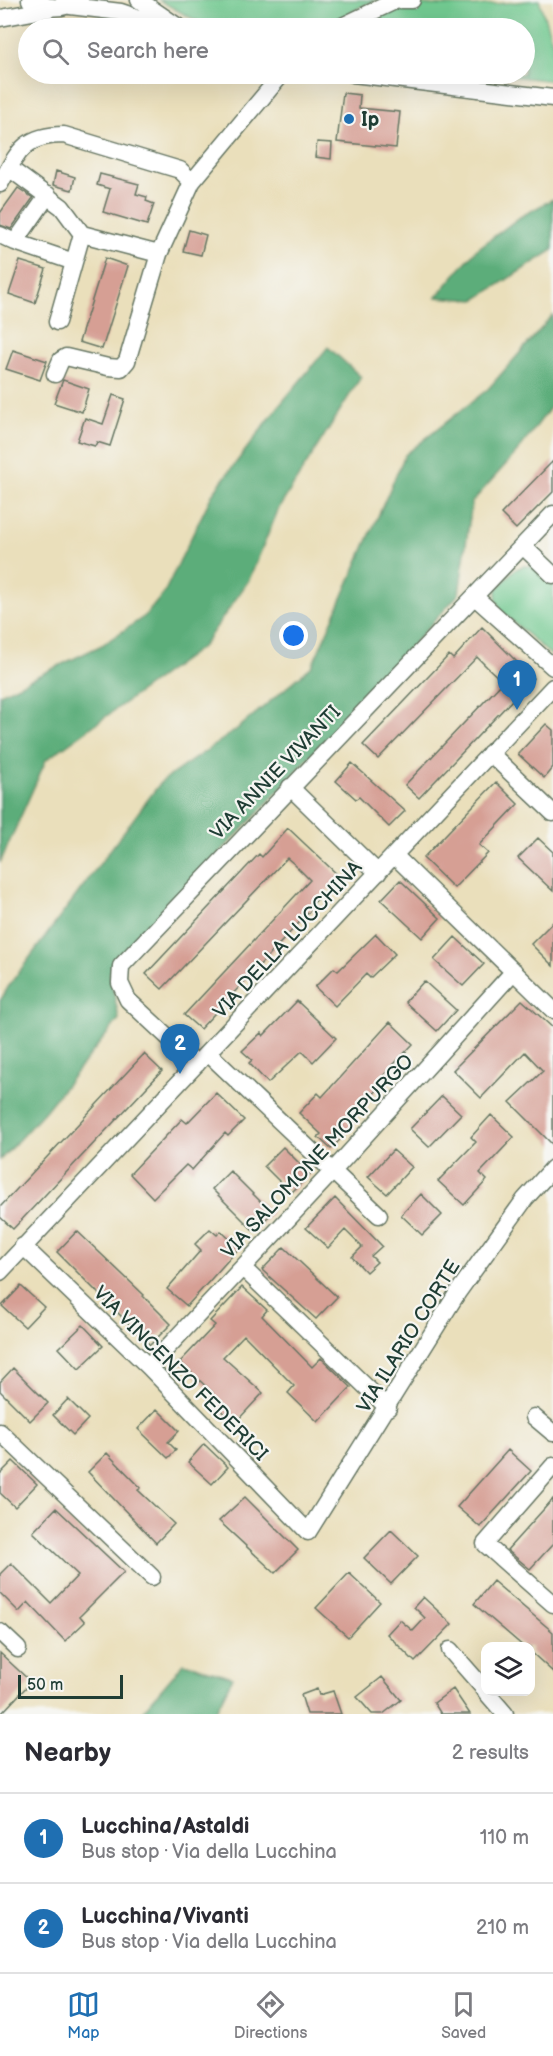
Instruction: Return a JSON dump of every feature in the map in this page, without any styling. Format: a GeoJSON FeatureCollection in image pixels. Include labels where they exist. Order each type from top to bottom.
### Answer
{"type":"FeatureCollection","features":[{"type":"Feature","properties":{"kind":"street"},"geometry":{"type":"LineString","coordinates":[[30,0],[50,8]]}},
{"type":"Feature","properties":{"kind":"street"},"geometry":{"type":"LineString","coordinates":[[139,0],[165,18]]}},
{"type":"Feature","properties":{"kind":"street"},"geometry":{"type":"LineString","coordinates":[[358,18],[395,0],[412,0]]}},
{"type":"Feature","properties":{"kind":"street"},"geometry":{"type":"LineString","coordinates":[[0,18],[75,3],[139,18]]}},
{"type":"Feature","properties":{"kind":"street"},"geometry":{"type":"LineString","coordinates":[[55,374],[61,360],[66,357],[121,368],[128,361],[159,254],[192,182],[274,84]]}},
{"type":"Feature","properties":{"kind":"street"},"geometry":{"type":"LineString","coordinates":[[436,84],[553,98]]}},
{"type":"Feature","properties":{"kind":"street"},"geometry":{"type":"LineString","coordinates":[[0,184],[18,152],[32,140],[47,135],[64,135],[180,170],[192,182]]}},
{"type":"Feature","properties":{"kind":"street"},"geometry":{"type":"LineString","coordinates":[[9,168],[62,207],[82,234],[159,254]]}},
{"type":"Feature","properties":{"kind":"street"},"geometry":{"type":"LineString","coordinates":[[48,195],[8,239],[74,262]]}},
{"type":"Feature","properties":{"kind":"street"},"geometry":{"type":"LineString","coordinates":[[57,322],[82,234]]}},
{"type":"Feature","properties":{"kind":"street","name":"VIA ANNIE VIVANTI"},"geometry":{"type":"LineString","coordinates":[[202,1059],[128,1000],[120,983],[121,966],[553,514]]}},
{"type":"Feature","properties":{"kind":"street"},"geometry":{"type":"LineString","coordinates":[[522,546],[553,575]]}},
{"type":"Feature","properties":{"kind":"street"},"geometry":{"type":"LineString","coordinates":[[475,597],[553,667]]}},
{"type":"Feature","properties":{"kind":"street","name":"VIA DELLA LUCCHINA"},"geometry":{"type":"LineString","coordinates":[[0,1272],[553,687]]}},
{"type":"Feature","properties":{"kind":"street"},"geometry":{"type":"LineString","coordinates":[[490,753],[553,813]]}},
{"type":"Feature","properties":{"kind":"street"},"geometry":{"type":"LineString","coordinates":[[290,787],[378,873]]}},
{"type":"Feature","properties":{"kind":"street"},"geometry":{"type":"LineString","coordinates":[[394,856],[553,1010]]}},
{"type":"Feature","properties":{"kind":"street","name":"VIA SALOMONE MORPURGO"},"geometry":{"type":"LineString","coordinates":[[149,1367],[332,1172],[514,972]]}},
{"type":"Feature","properties":{"kind":"street"},"geometry":{"type":"LineString","coordinates":[[202,1059],[379,1215]]}},
{"type":"Feature","properties":{"kind":"street","name":"VIA ILARIO CORTE"},"geometry":{"type":"LineString","coordinates":[[308,1532],[388,1408],[458,1292],[525,1199],[553,1168]]}},
{"type":"Feature","properties":{"kind":"street","name":"VIA VINCENZO FEDERICI"},"geometry":{"type":"LineString","coordinates":[[23,1246],[149,1367],[308,1532]]}},
{"type":"Feature","properties":{"kind":"street"},"geometry":{"type":"LineString","coordinates":[[243,1268],[388,1408]]}},
{"type":"Feature","properties":{"kind":"street"},"geometry":{"type":"LineString","coordinates":[[534,1417],[553,1433]]}},
{"type":"Feature","properties":{"kind":"street"},"geometry":{"type":"LineString","coordinates":[[0,1432],[152,1577]]}},
{"type":"Feature","properties":{"kind":"street"},"geometry":{"type":"LineString","coordinates":[[553,1466],[485,1544],[553,1604]]}},
{"type":"Feature","properties":{"kind":"street"},"geometry":{"type":"LineString","coordinates":[[0,1632],[18,1649]]}},
{"type":"Feature","properties":{"kind":"street"},"geometry":{"type":"LineString","coordinates":[[450,1650],[481,1685]]}},
{"type":"Feature","properties":{"kind":"street"},"geometry":{"type":"LineString","coordinates":[[490,1696],[505,1714]]}},
{"type":"Feature","properties":{"kind":"green space"},"geometry":{"type":"Polygon","coordinates":[[[159,0],[378,0],[360,7],[342,18],[191,18],[159,0]]]}},
{"type":"Feature","properties":{"kind":"green space"},"geometry":{"type":"Polygon","coordinates":[[[539,0],[553,44],[553,81],[535,79],[535,18],[372,18],[388,11],[416,5],[473,6],[539,0]]]}},
{"type":"Feature","properties":{"kind":"green space"},"geometry":{"type":"Polygon","coordinates":[[[553,199],[553,250],[475,300],[436,297],[476,250],[520,217],[553,199]]]}},
{"type":"Feature","properties":{"kind":"green space"},"geometry":{"type":"Polygon","coordinates":[[[553,315],[553,404],[517,452],[472,502],[459,594],[258,813],[120,956],[110,973],[119,1019],[45,1111],[0,1160],[0,1001],[10,984],[161,782],[236,730],[312,666],[405,455],[488,389],[553,315]]]}},
{"type":"Feature","properties":{"kind":"green space"},"geometry":{"type":"Polygon","coordinates":[[[328,347],[361,377],[279,508],[249,580],[203,646],[46,760],[0,863],[0,694],[102,645],[145,616],[164,593],[213,493],[279,406],[328,347]]]}},
{"type":"Feature","properties":{"kind":"green space"},"geometry":{"type":"Polygon","coordinates":[[[523,566],[534,566],[553,583],[553,657],[501,611],[496,599],[497,589],[514,570],[523,566]]]}},
{"type":"Feature","properties":{"kind":"green space"},"geometry":{"type":"Polygon","coordinates":[[[184,1663],[233,1677],[214,1714],[140,1714],[184,1663]]]}},
{"type":"Feature","properties":{"kind":"building"},"geometry":{"type":"Polygon","coordinates":[[[343,93],[360,95],[359,108],[400,112],[396,148],[337,142],[343,93]]]}},
{"type":"Feature","properties":{"kind":"building"},"geometry":{"type":"Polygon","coordinates":[[[317,142],[332,143],[331,159],[315,157],[317,142]]]}},
{"type":"Feature","properties":{"kind":"building"},"geometry":{"type":"Polygon","coordinates":[[[56,171],[75,177],[72,190],[53,185],[56,171]]]}},
{"type":"Feature","properties":{"kind":"building"},"geometry":{"type":"Polygon","coordinates":[[[100,174],[139,184],[136,194],[147,197],[146,201],[154,204],[147,225],[103,212],[110,189],[97,185],[100,174]]]}},
{"type":"Feature","properties":{"kind":"building"},"geometry":{"type":"Polygon","coordinates":[[[18,188],[33,198],[11,229],[0,225],[0,213],[18,188]]]}},
{"type":"Feature","properties":{"kind":"building"},"geometry":{"type":"Polygon","coordinates":[[[189,230],[206,235],[201,255],[183,251],[189,230]]]}},
{"type":"Feature","properties":{"kind":"building"},"geometry":{"type":"Polygon","coordinates":[[[105,258],[128,266],[102,349],[79,342],[105,258]]]}},
{"type":"Feature","properties":{"kind":"building"},"geometry":{"type":"Polygon","coordinates":[[[20,261],[46,269],[35,303],[9,294],[20,261]]]}},
{"type":"Feature","properties":{"kind":"building"},"geometry":{"type":"Polygon","coordinates":[[[13,350],[47,361],[40,380],[6,369],[13,350]]]}},
{"type":"Feature","properties":{"kind":"building"},"geometry":{"type":"Polygon","coordinates":[[[63,380],[89,389],[82,412],[54,403],[63,380]]]}},
{"type":"Feature","properties":{"kind":"building"},"geometry":{"type":"Polygon","coordinates":[[[113,395],[125,399],[110,446],[97,442],[95,446],[77,441],[85,418],[103,424],[113,395]]]}},
{"type":"Feature","properties":{"kind":"building"},"geometry":{"type":"Polygon","coordinates":[[[553,461],[553,492],[516,529],[501,514],[553,461]]]}},
{"type":"Feature","properties":{"kind":"building"},"geometry":{"type":"Polygon","coordinates":[[[482,627],[533,678],[419,798],[405,785],[503,682],[477,657],[378,759],[363,745],[449,655],[453,659],[482,627]]]}},
{"type":"Feature","properties":{"kind":"building"},"geometry":{"type":"Polygon","coordinates":[[[546,724],[553,730],[553,767],[544,778],[518,754],[546,724]]]}},
{"type":"Feature","properties":{"kind":"building"},"geometry":{"type":"Polygon","coordinates":[[[352,763],[405,811],[389,827],[359,797],[356,799],[336,781],[352,763]]]}},
{"type":"Feature","properties":{"kind":"building"},"geometry":{"type":"Polygon","coordinates":[[[496,782],[518,804],[479,845],[488,853],[454,888],[423,858],[496,782]]]}},
{"type":"Feature","properties":{"kind":"building"},"geometry":{"type":"Polygon","coordinates":[[[288,828],[341,878],[310,906],[312,909],[200,1029],[184,1015],[310,880],[287,858],[162,989],[146,974],[259,854],[262,857],[288,828]]]}},
{"type":"Feature","properties":{"kind":"building"},"geometry":{"type":"Polygon","coordinates":[[[538,838],[553,852],[553,891],[518,858],[538,838]]]}},
{"type":"Feature","properties":{"kind":"building"},"geometry":{"type":"Polygon","coordinates":[[[400,880],[440,918],[422,938],[381,900],[400,880]]]}},
{"type":"Feature","properties":{"kind":"building"},"geometry":{"type":"Polygon","coordinates":[[[553,922],[553,966],[531,944],[553,922]]]}},
{"type":"Feature","properties":{"kind":"building"},"geometry":{"type":"Polygon","coordinates":[[[376,934],[395,954],[370,978],[366,974],[335,1006],[315,987],[334,968],[338,971],[376,934]]]}},
{"type":"Feature","properties":{"kind":"building"},"geometry":{"type":"Polygon","coordinates":[[[455,937],[484,964],[463,986],[434,960],[455,937]]]}},
{"type":"Feature","properties":{"kind":"building"},"geometry":{"type":"Polygon","coordinates":[[[424,981],[456,1010],[437,1031],[405,1002],[424,981]]]}},
{"type":"Feature","properties":{"kind":"building"},"geometry":{"type":"Polygon","coordinates":[[[522,1000],[553,1028],[553,1145],[510,1102],[543,1071],[525,1052],[481,1098],[453,1070],[522,1000]]]}},
{"type":"Feature","properties":{"kind":"building"},"geometry":{"type":"Polygon","coordinates":[[[297,1001],[336,1038],[313,1062],[302,1051],[268,1083],[249,1063],[252,1060],[242,1051],[261,1033],[263,1036],[297,1001]]]}},
{"type":"Feature","properties":{"kind":"building"},"geometry":{"type":"Polygon","coordinates":[[[390,1022],[413,1044],[380,1079],[384,1083],[347,1121],[353,1126],[331,1149],[318,1137],[321,1134],[299,1113],[318,1093],[322,1097],[390,1022]]]}},
{"type":"Feature","properties":{"kind":"building"},"geometry":{"type":"Polygon","coordinates":[[[144,1054],[162,1071],[13,1229],[0,1217],[0,1207],[144,1054]]]}},
{"type":"Feature","properties":{"kind":"building"},"geometry":{"type":"Polygon","coordinates":[[[216,1093],[244,1120],[228,1136],[225,1133],[192,1170],[186,1165],[153,1198],[130,1174],[182,1119],[187,1123],[216,1093]]]}},
{"type":"Feature","properties":{"kind":"building"},"geometry":{"type":"Polygon","coordinates":[[[442,1096],[461,1114],[429,1147],[410,1129],[442,1096]]]}},
{"type":"Feature","properties":{"kind":"building"},"geometry":{"type":"Polygon","coordinates":[[[491,1115],[514,1137],[480,1173],[487,1180],[464,1205],[438,1181],[476,1142],[471,1137],[491,1115]]]}},
{"type":"Feature","properties":{"kind":"building"},"geometry":{"type":"Polygon","coordinates":[[[283,1147],[310,1174],[291,1193],[264,1166],[283,1147]]]}},
{"type":"Feature","properties":{"kind":"building"},"geometry":{"type":"Polygon","coordinates":[[[393,1150],[412,1167],[387,1194],[368,1177],[393,1150]]]}},
{"type":"Feature","properties":{"kind":"building"},"geometry":{"type":"Polygon","coordinates":[[[230,1171],[272,1213],[254,1231],[212,1189],[230,1171]]]}},
{"type":"Feature","properties":{"kind":"building"},"geometry":{"type":"Polygon","coordinates":[[[421,1194],[442,1215],[422,1235],[401,1215],[421,1194]]]}},
{"type":"Feature","properties":{"kind":"building"},"geometry":{"type":"Polygon","coordinates":[[[335,1198],[382,1246],[371,1256],[377,1262],[366,1272],[352,1257],[362,1247],[345,1230],[328,1248],[306,1228],[335,1198]]]}},
{"type":"Feature","properties":{"kind":"building"},"geometry":{"type":"Polygon","coordinates":[[[210,1229],[217,1235],[221,1231],[239,1248],[187,1306],[167,1289],[201,1250],[195,1244],[210,1229]]]}},
{"type":"Feature","properties":{"kind":"building"},"geometry":{"type":"Polygon","coordinates":[[[77,1231],[171,1324],[150,1345],[57,1252],[77,1231]]]}},
{"type":"Feature","properties":{"kind":"building"},"geometry":{"type":"Polygon","coordinates":[[[284,1247],[337,1297],[316,1319],[262,1270],[284,1247]]]}},
{"type":"Feature","properties":{"kind":"building"},"geometry":{"type":"Polygon","coordinates":[[[21,1286],[44,1307],[25,1327],[2,1306],[21,1286]]]}},
{"type":"Feature","properties":{"kind":"building"},"geometry":{"type":"Polygon","coordinates":[[[242,1287],[267,1310],[262,1316],[312,1367],[321,1358],[351,1387],[318,1422],[288,1393],[294,1386],[244,1335],[223,1357],[263,1393],[235,1423],[208,1398],[213,1393],[180,1362],[215,1325],[210,1321],[242,1287]]]}},
{"type":"Feature","properties":{"kind":"building"},"geometry":{"type":"Polygon","coordinates":[[[83,1325],[103,1346],[79,1369],[59,1348],[83,1325]]]}},
{"type":"Feature","properties":{"kind":"building"},"geometry":{"type":"Polygon","coordinates":[[[13,1368],[48,1403],[30,1421],[0,1391],[0,1382],[13,1368]]]}},
{"type":"Feature","properties":{"kind":"building"},"geometry":{"type":"Polygon","coordinates":[[[68,1399],[88,1419],[73,1435],[53,1415],[68,1399]]]}},
{"type":"Feature","properties":{"kind":"building"},"geometry":{"type":"Polygon","coordinates":[[[157,1409],[179,1431],[168,1442],[176,1450],[168,1458],[138,1429],[157,1409]]]}},
{"type":"Feature","properties":{"kind":"building"},"geometry":{"type":"Polygon","coordinates":[[[204,1444],[228,1467],[212,1484],[188,1462],[204,1444]]]}},
{"type":"Feature","properties":{"kind":"building"},"geometry":{"type":"Polygon","coordinates":[[[508,1450],[531,1471],[480,1527],[457,1507],[508,1450]]]}},
{"type":"Feature","properties":{"kind":"building"},"geometry":{"type":"Polygon","coordinates":[[[107,1453],[141,1488],[138,1490],[174,1524],[156,1543],[88,1472],[107,1453]]]}},
{"type":"Feature","properties":{"kind":"building"},"geometry":{"type":"Polygon","coordinates":[[[13,1461],[37,1484],[15,1507],[0,1493],[0,1474],[13,1461]]]}},
{"type":"Feature","properties":{"kind":"building"},"geometry":{"type":"Polygon","coordinates":[[[245,1497],[298,1550],[275,1573],[219,1521],[245,1497]]]}},
{"type":"Feature","properties":{"kind":"building"},"geometry":{"type":"Polygon","coordinates":[[[553,1499],[553,1544],[530,1569],[507,1550],[553,1499]]]}},
{"type":"Feature","properties":{"kind":"building"},"geometry":{"type":"Polygon","coordinates":[[[56,1508],[124,1572],[80,1616],[85,1622],[65,1641],[28,1602],[19,1612],[0,1593],[0,1574],[11,1563],[51,1603],[78,1575],[33,1532],[56,1508]]]}},
{"type":"Feature","properties":{"kind":"building"},"geometry":{"type":"Polygon","coordinates":[[[391,1530],[418,1556],[391,1584],[364,1558],[391,1530]]]}},
{"type":"Feature","properties":{"kind":"building"},"geometry":{"type":"Polygon","coordinates":[[[349,1573],[380,1602],[348,1637],[316,1608],[349,1573]]]}},
{"type":"Feature","properties":{"kind":"building"},"geometry":{"type":"Polygon","coordinates":[[[493,1581],[553,1632],[553,1672],[535,1656],[535,1642],[518,1642],[474,1604],[493,1581]]]}},
{"type":"Feature","properties":{"kind":"building"},"geometry":{"type":"Polygon","coordinates":[[[423,1597],[452,1624],[415,1662],[387,1634],[400,1620],[413,1631],[425,1618],[414,1607],[423,1597]]]}},
{"type":"Feature","properties":{"kind":"building"},"geometry":{"type":"Polygon","coordinates":[[[0,1653],[31,1682],[1,1714],[0,1714],[0,1653]]]}},
{"type":"Feature","properties":{"kind":"building"},"geometry":{"type":"Polygon","coordinates":[[[382,1677],[401,1700],[383,1714],[372,1714],[357,1697],[382,1677]]]}},
{"type":"Feature","properties":{"kind":"building"},"geometry":{"type":"Polygon","coordinates":[[[317,1689],[319,1695],[333,1691],[341,1714],[307,1714],[301,1695],[317,1689]]]}},
{"type":"Feature","properties":{"kind":"building"},"geometry":{"type":"Polygon","coordinates":[[[453,1689],[470,1714],[441,1714],[434,1703],[453,1689]]]}},
{"type":"Feature","properties":{"kind":"place","name":"Ip"},"geometry":{"type":"Point","coordinates":[349,119]}},
{"type":"Feature","properties":{"kind":"place","name":"Lucchina/Astaldi"},"geometry":{"type":"Point","coordinates":[517,710]}},
{"type":"Feature","properties":{"kind":"place","name":"Lucchina/Vivanti"},"geometry":{"type":"Point","coordinates":[180,1074]}}]}
